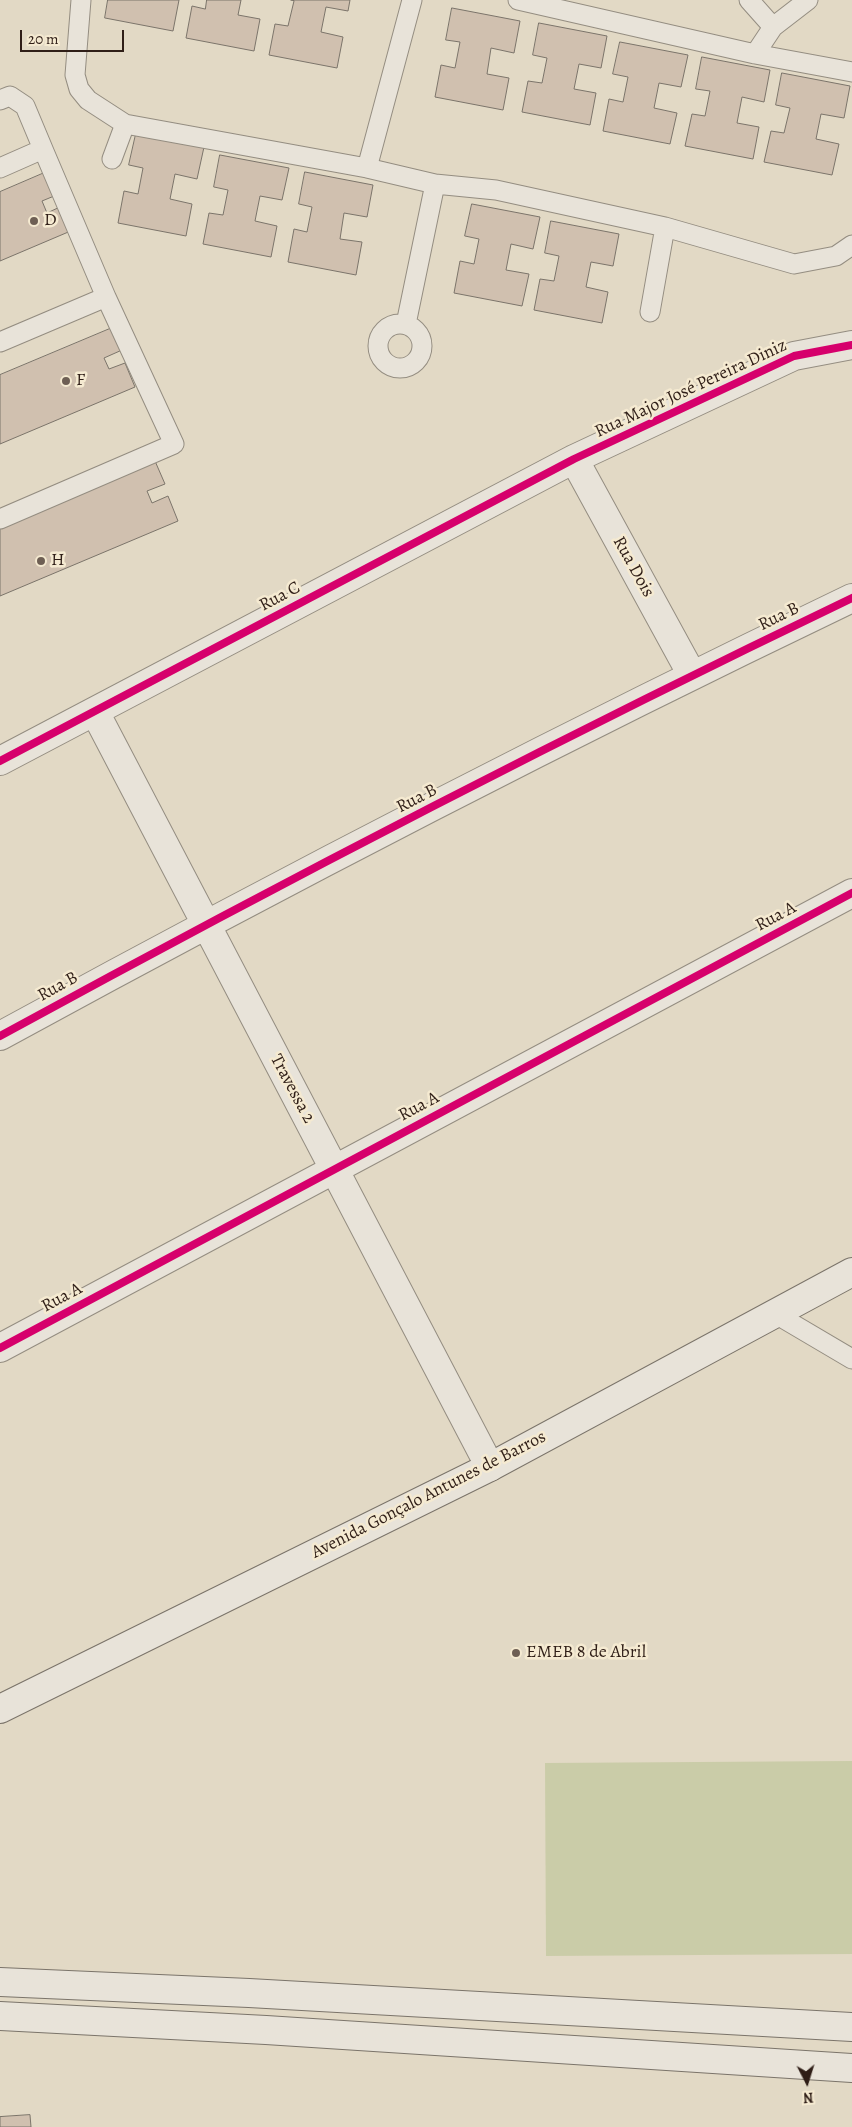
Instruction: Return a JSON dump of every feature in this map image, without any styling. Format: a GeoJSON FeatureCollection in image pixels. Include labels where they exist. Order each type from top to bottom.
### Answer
{"type":"FeatureCollection","features":[{"type":"Feature","properties":{"kind":"street","name":"Rua Major José Pereira Diniz"},"geometry":{"type":"LineString","coordinates":[[574,459],[794,356],[852,345]]}},
{"type":"Feature","properties":{"kind":"street","name":"Rua Dois"},"geometry":{"type":"LineString","coordinates":[[574,459],[692,675]]}},
{"type":"Feature","properties":{"kind":"street","name":"Rua C"},"geometry":{"type":"LineString","coordinates":[[0,761],[574,459]]}},
{"type":"Feature","properties":{"kind":"street","name":"Rua B"},"geometry":{"type":"LineString","coordinates":[[0,1036],[206,924],[692,675],[852,598]]}},
{"type":"Feature","properties":{"kind":"street","name":"Travessa 2"},"geometry":{"type":"LineString","coordinates":[[95,712],[490,1467]]}},
{"type":"Feature","properties":{"kind":"street","name":"Rua A"},"geometry":{"type":"LineString","coordinates":[[0,1348],[852,893]]}},
{"type":"Feature","properties":{"kind":"street","name":"Avenida Gonçalo Antunes de Barros"},"geometry":{"type":"LineString","coordinates":[[0,1709],[490,1467],[852,1272]]}},
{"type":"Feature","properties":{"kind":"street"},"geometry":{"type":"LineString","coordinates":[[0,1982],[249,1992],[852,2028]]}},
{"type":"Feature","properties":{"kind":"street"},"geometry":{"type":"LineString","coordinates":[[0,2016],[256,2029],[852,2068]]}},
{"type":"Feature","properties":{"kind":"lane"},"geometry":{"type":"LineString","coordinates":[[81,0],[75,75],[79,89],[88,100],[125,124],[367,168],[435,184],[496,190],[665,227],[794,264],[836,256],[852,245]]}},
{"type":"Feature","properties":{"kind":"lane"},"geometry":{"type":"LineString","coordinates":[[367,168],[412,0]]}},
{"type":"Feature","properties":{"kind":"lane"},"geometry":{"type":"LineString","coordinates":[[526,0],[755,54],[852,72]]}},
{"type":"Feature","properties":{"kind":"lane"},"geometry":{"type":"LineString","coordinates":[[749,0],[773,27]]}},
{"type":"Feature","properties":{"kind":"lane"},"geometry":{"type":"LineString","coordinates":[[755,54],[773,27],[808,0]]}},
{"type":"Feature","properties":{"kind":"lane"},"geometry":{"type":"LineString","coordinates":[[0,100],[10,96],[25,106],[106,297],[174,444],[0,519]]}},
{"type":"Feature","properties":{"kind":"lane"},"geometry":{"type":"LineString","coordinates":[[112,159],[125,124]]}},
{"type":"Feature","properties":{"kind":"lane"},"geometry":{"type":"LineString","coordinates":[[0,168],[43,149]]}},
{"type":"Feature","properties":{"kind":"lane"},"geometry":{"type":"LineString","coordinates":[[406,324],[435,184]]}},
{"type":"Feature","properties":{"kind":"lane"},"geometry":{"type":"LineString","coordinates":[[650,312],[665,227]]}},
{"type":"Feature","properties":{"kind":"lane"},"geometry":{"type":"LineString","coordinates":[[0,342],[106,297]]}},
{"type":"Feature","properties":{"kind":"lane"},"geometry":{"type":"LineString","coordinates":[[774,1313],[852,1359]]}},
{"type":"Feature","properties":{"kind":"green space"},"geometry":{"type":"Polygon","coordinates":[[[852,1761],[852,1954],[546,1956],[545,1763],[852,1761]]]}},
{"type":"Feature","properties":{"kind":"building"},"geometry":{"type":"Polygon","coordinates":[[[108,0],[179,0],[173,31],[105,18],[108,0]]]}},
{"type":"Feature","properties":{"kind":"building"},"geometry":{"type":"Polygon","coordinates":[[[207,0],[241,0],[238,15],[260,19],[254,51],[186,38],[192,6],[205,9],[207,0]]]}},
{"type":"Feature","properties":{"kind":"building"},"geometry":{"type":"Polygon","coordinates":[[[291,0],[350,0],[348,11],[326,7],[321,32],[343,37],[337,68],[269,55],[275,24],[288,26],[294,1],[291,0]]]}},
{"type":"Feature","properties":{"kind":"building"},"geometry":{"type":"Polygon","coordinates":[[[452,8],[520,21],[514,53],[491,48],[487,74],[509,78],[503,110],[435,97],[441,65],[455,68],[460,42],[446,40],[452,8]]]}},
{"type":"Feature","properties":{"kind":"building"},"geometry":{"type":"Polygon","coordinates":[[[539,23],[607,36],[601,68],[579,64],[574,89],[596,93],[590,125],[522,112],[528,81],[542,83],[547,58],[533,55],[539,23]]]}},
{"type":"Feature","properties":{"kind":"building"},"geometry":{"type":"Polygon","coordinates":[[[620,42],[688,55],[681,87],[659,83],[654,108],[677,113],[670,144],[603,131],[609,99],[623,102],[628,77],[613,74],[620,42]]]}},
{"type":"Feature","properties":{"kind":"building"},"geometry":{"type":"Polygon","coordinates":[[[702,57],[770,70],[764,102],[742,97],[737,123],[759,127],[753,159],[685,146],[692,114],[705,116],[710,91],[696,89],[702,57]]]}},
{"type":"Feature","properties":{"kind":"building"},"geometry":{"type":"Polygon","coordinates":[[[782,73],[850,86],[844,118],[821,114],[816,139],[839,144],[832,175],[764,162],[771,131],[784,133],[790,108],[776,105],[782,73]]]}},
{"type":"Feature","properties":{"kind":"building"},"geometry":{"type":"Polygon","coordinates":[[[136,134],[204,147],[197,179],[175,174],[170,199],[192,204],[186,236],[118,223],[124,191],[138,194],[143,168],[129,165],[136,134]]]}},
{"type":"Feature","properties":{"kind":"building"},"geometry":{"type":"Polygon","coordinates":[[[220,155],[289,168],[282,200],[260,196],[255,221],[277,226],[271,257],[203,244],[209,213],[223,215],[228,190],[214,187],[220,155]]]}},
{"type":"Feature","properties":{"kind":"building","name":"D"},"geometry":{"type":"Polygon","coordinates":[[[49,171],[59,194],[42,201],[47,213],[62,206],[73,230],[0,261],[0,192],[49,171]]]}},
{"type":"Feature","properties":{"kind":"building"},"geometry":{"type":"Polygon","coordinates":[[[305,172],[373,185],[367,217],[344,213],[340,239],[362,242],[356,275],[288,262],[294,229],[307,232],[312,207],[299,204],[305,172]]]}},
{"type":"Feature","properties":{"kind":"building"},"geometry":{"type":"Polygon","coordinates":[[[472,204],[540,217],[533,249],[511,244],[506,270],[529,274],[522,306],[454,293],[460,261],[474,264],[479,239],[465,236],[472,204]]]}},
{"type":"Feature","properties":{"kind":"building"},"geometry":{"type":"Polygon","coordinates":[[[551,221],[619,234],[613,266],[591,262],[586,287],[608,292],[602,323],[534,310],[540,279],[554,281],[559,256],[545,253],[551,221]]]}},
{"type":"Feature","properties":{"kind":"building","name":"F"},"geometry":{"type":"Polygon","coordinates":[[[112,328],[122,350],[104,358],[109,369],[125,363],[135,387],[0,444],[0,375],[112,328]]]}},
{"type":"Feature","properties":{"kind":"building","name":"H"},"geometry":{"type":"Polygon","coordinates":[[[155,461],[165,484],[147,491],[152,503],[168,496],[178,521],[0,596],[0,526],[155,461]]]}},
{"type":"Feature","properties":{"kind":"building"},"geometry":{"type":"Polygon","coordinates":[[[30,2115],[31,2127],[0,2127],[0,2117],[30,2115]]]}},
{"type":"Feature","properties":{"kind":"cycle path"},"geometry":{"type":"LineString","coordinates":[[0,761],[574,459],[794,356],[852,345]]}},
{"type":"Feature","properties":{"kind":"cycle path"},"geometry":{"type":"LineString","coordinates":[[0,1036],[211,922],[423,811],[637,703],[852,598]]}},
{"type":"Feature","properties":{"kind":"cycle path"},"geometry":{"type":"LineString","coordinates":[[0,1348],[852,893]]}},
{"type":"Feature","properties":{"kind":"place","name":"D"},"geometry":{"type":"Point","coordinates":[34,221]}},
{"type":"Feature","properties":{"kind":"place","name":"F"},"geometry":{"type":"Point","coordinates":[66,381]}},
{"type":"Feature","properties":{"kind":"place","name":"H"},"geometry":{"type":"Point","coordinates":[41,561]}},
{"type":"Feature","properties":{"kind":"place","name":"EMEB 8 de Abril"},"geometry":{"type":"Point","coordinates":[516,1653]}}]}
